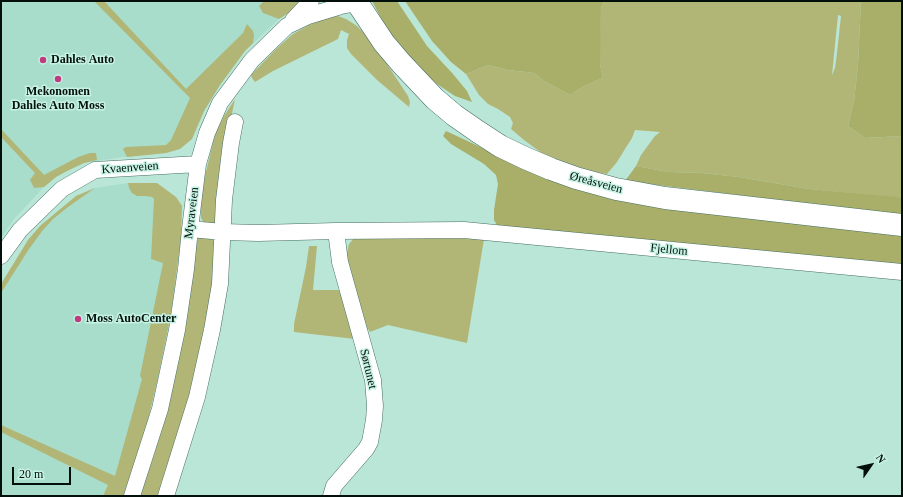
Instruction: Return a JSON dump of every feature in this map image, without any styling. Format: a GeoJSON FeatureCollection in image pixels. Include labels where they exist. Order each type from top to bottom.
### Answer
{"type":"FeatureCollection","features":[{"type":"Feature","properties":{"kind":"street"},"geometry":{"type":"LineString","coordinates":[[288,26],[311,1]]}},
{"type":"Feature","properties":{"kind":"street","name":"Myraveien"},"geometry":{"type":"LineString","coordinates":[[132,496],[160,409],[174,344],[186,269],[198,164],[207,133],[220,104],[252,60],[288,26],[308,16],[356,2]]}},
{"type":"Feature","properties":{"kind":"street","name":"Øreåsveien"},"geometry":{"type":"LineString","coordinates":[[356,2],[384,43],[400,63],[435,99],[476,131],[500,146],[551,170],[616,190],[665,198],[902,225]]}},
{"type":"Feature","properties":{"kind":"street"},"geometry":{"type":"LineString","coordinates":[[166,496],[197,397],[212,330],[220,284],[224,200],[235,122]]}},
{"type":"Feature","properties":{"kind":"street","name":"Kvaenveien"},"geometry":{"type":"LineString","coordinates":[[1,256],[20,230],[62,188],[95,170],[198,164]]}},
{"type":"Feature","properties":{"kind":"street"},"geometry":{"type":"LineString","coordinates":[[190,230],[258,233],[336,231]]}},
{"type":"Feature","properties":{"kind":"street","name":"Fjellom"},"geometry":{"type":"LineString","coordinates":[[336,231],[464,230],[902,272]]}},
{"type":"Feature","properties":{"kind":"street","name":"Sørtunet"},"geometry":{"type":"LineString","coordinates":[[331,496],[334,486],[366,449],[370,442],[376,406],[373,380],[340,262],[336,231]]}},
{"type":"Feature","properties":{"kind":"shaded area"},"geometry":{"type":"Polygon","coordinates":[[[1,1],[299,1],[290,12],[279,19],[245,51],[220,85],[204,111],[192,139],[180,149],[166,153],[123,157],[84,163],[67,171],[56,177],[44,187],[14,219],[1,238],[1,1]]]}},
{"type":"Feature","properties":{"kind":"shaded area"},"geometry":{"type":"Polygon","coordinates":[[[94,1],[104,1],[186,89],[243,33],[247,24],[253,31],[253,43],[245,51],[220,85],[204,111],[192,139],[180,149],[166,153],[127,157],[123,149],[126,147],[166,145],[171,140],[190,98],[94,1]]]}},
{"type":"Feature","properties":{"kind":"shaded area"},"geometry":{"type":"Polygon","coordinates":[[[264,1],[299,1],[290,12],[279,19],[263,13],[259,6],[264,1]]]}},
{"type":"Feature","properties":{"kind":"shaded area"},"geometry":{"type":"Polygon","coordinates":[[[604,1],[861,1],[858,65],[854,101],[848,126],[865,138],[902,136],[902,198],[809,189],[739,177],[702,173],[668,172],[636,166],[641,155],[655,136],[660,132],[635,130],[632,138],[617,162],[607,174],[579,169],[543,154],[511,129],[513,123],[510,117],[488,104],[479,95],[466,74],[488,65],[508,70],[534,73],[544,81],[570,95],[584,86],[603,78],[600,65],[601,8],[604,1]],[[838,15],[832,75],[835,68],[841,16],[838,15]]]}},
{"type":"Feature","properties":{"kind":"shaded area"},"geometry":{"type":"Polygon","coordinates":[[[338,16],[357,26],[373,43],[408,96],[410,102],[409,107],[377,80],[351,54],[347,48],[349,34],[341,30],[338,39],[273,71],[255,82],[251,75],[293,34],[321,20],[338,16]]]}},
{"type":"Feature","properties":{"kind":"shaded area"},"geometry":{"type":"Polygon","coordinates":[[[235,99],[215,224],[205,224],[201,218],[201,201],[215,134],[235,99]]]}},
{"type":"Feature","properties":{"kind":"shaded area"},"geometry":{"type":"Polygon","coordinates":[[[1,129],[44,175],[78,157],[90,153],[96,153],[97,160],[84,163],[67,171],[56,177],[44,187],[34,188],[30,180],[35,173],[1,137],[1,129]]]}},
{"type":"Feature","properties":{"kind":"shaded area"},"geometry":{"type":"Polygon","coordinates":[[[128,183],[157,183],[176,197],[182,206],[181,238],[171,314],[157,382],[132,475],[124,496],[1,496],[1,284],[28,240],[40,226],[76,196],[95,188],[128,183]]]}},
{"type":"Feature","properties":{"kind":"shaded area"},"geometry":{"type":"Polygon","coordinates":[[[128,183],[157,183],[176,197],[182,206],[181,238],[171,314],[145,433],[124,496],[103,496],[108,485],[1,432],[1,425],[115,476],[142,379],[140,376],[163,263],[151,259],[154,199],[152,197],[137,196],[132,193],[128,183]]]}},
{"type":"Feature","properties":{"kind":"shaded area"},"geometry":{"type":"Polygon","coordinates":[[[95,188],[53,219],[43,230],[1,293],[1,284],[28,240],[40,226],[76,196],[95,188]]]}},
{"type":"Feature","properties":{"kind":"shaded area"},"geometry":{"type":"Polygon","coordinates":[[[448,234],[484,239],[467,343],[388,325],[370,332],[368,329],[364,331],[346,268],[349,244],[354,238],[448,234]]]}},
{"type":"Feature","properties":{"kind":"shaded area"},"geometry":{"type":"Polygon","coordinates":[[[204,237],[216,242],[219,249],[194,390],[160,496],[140,496],[168,407],[182,340],[194,266],[196,243],[199,238],[204,237]]]}},
{"type":"Feature","properties":{"kind":"shaded area"},"geometry":{"type":"Polygon","coordinates":[[[309,246],[317,246],[313,290],[339,290],[355,339],[294,332],[294,324],[309,246]]]}},
{"type":"Feature","properties":{"kind":"green space"},"geometry":{"type":"Polygon","coordinates":[[[372,1],[397,1],[427,46],[467,91],[472,102],[455,96],[423,72],[386,28],[372,1]]]}},
{"type":"Feature","properties":{"kind":"green space"},"geometry":{"type":"Polygon","coordinates":[[[405,1],[604,1],[601,8],[600,65],[603,78],[584,86],[570,95],[544,81],[534,73],[508,70],[488,65],[466,74],[451,62],[432,41],[405,1]]]}},
{"type":"Feature","properties":{"kind":"green space"},"geometry":{"type":"Polygon","coordinates":[[[861,1],[902,1],[902,136],[865,138],[848,126],[854,101],[858,65],[861,1]]]}},
{"type":"Feature","properties":{"kind":"green space"},"geometry":{"type":"Polygon","coordinates":[[[446,131],[502,158],[902,235],[902,267],[505,228],[497,225],[494,220],[498,184],[496,175],[484,164],[451,144],[443,136],[446,131]]]}},
{"type":"Feature","properties":{"kind":"green space"},"geometry":{"type":"Polygon","coordinates":[[[636,166],[668,172],[702,173],[739,177],[809,189],[898,197],[902,198],[902,215],[625,181],[636,166]]]}},
{"type":"Feature","properties":{"kind":"place","name":"Dahles Auto"},"geometry":{"type":"Point","coordinates":[43,60]}},
{"type":"Feature","properties":{"kind":"place","name":"Mekonomen Dahles Auto Moss"},"geometry":{"type":"Point","coordinates":[58,79]}},
{"type":"Feature","properties":{"kind":"place","name":"Moss AutoCenter"},"geometry":{"type":"Point","coordinates":[78,319]}}]}
